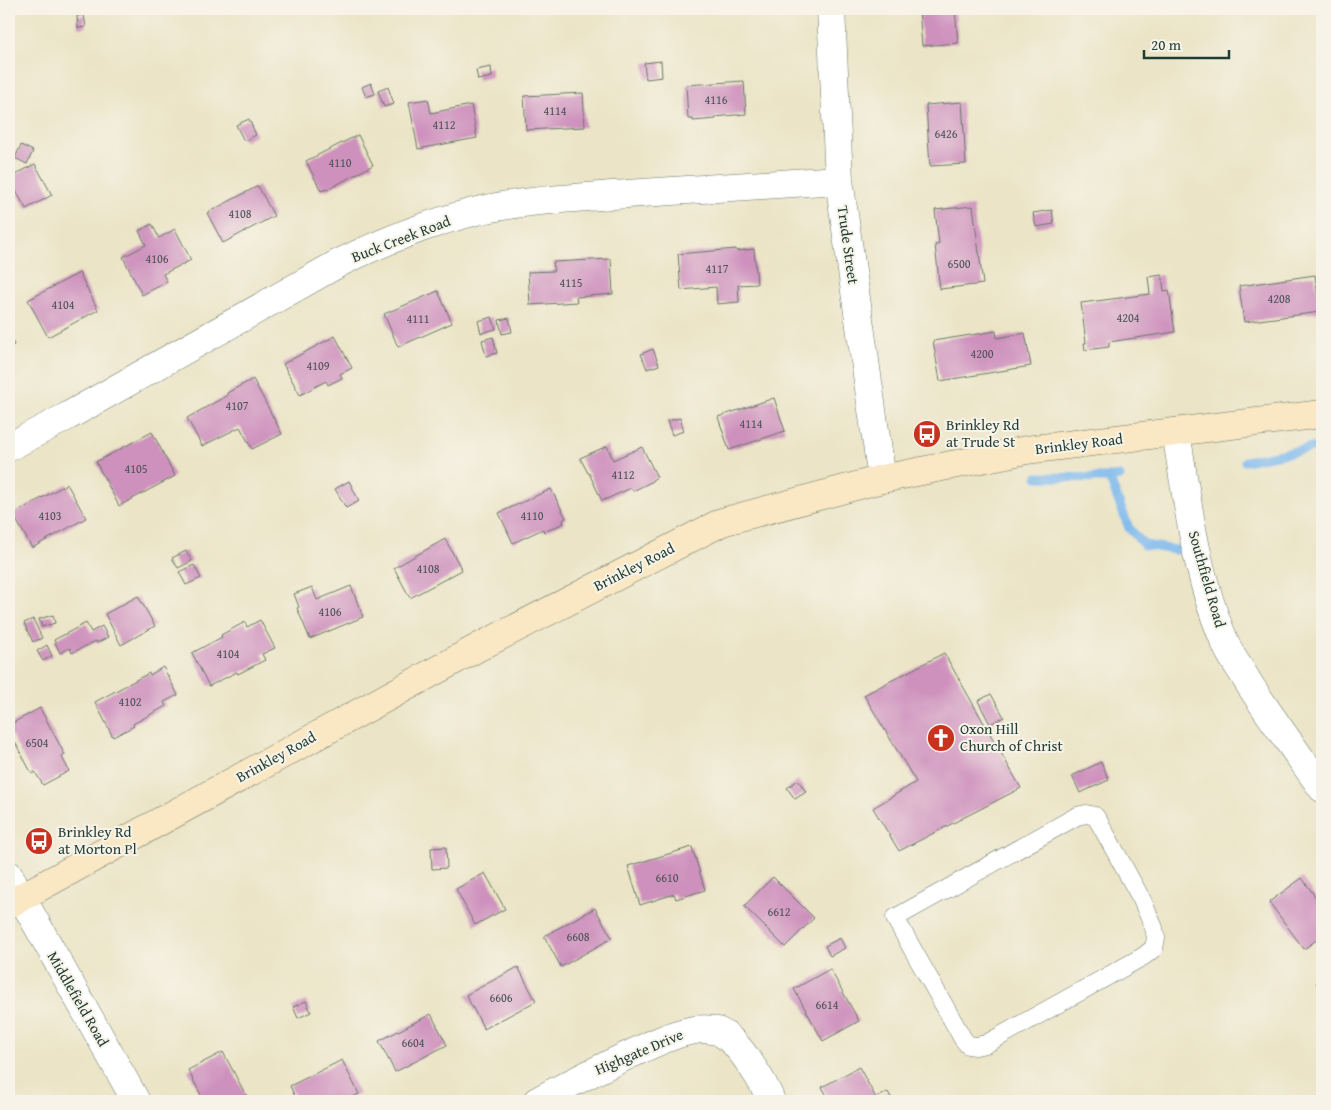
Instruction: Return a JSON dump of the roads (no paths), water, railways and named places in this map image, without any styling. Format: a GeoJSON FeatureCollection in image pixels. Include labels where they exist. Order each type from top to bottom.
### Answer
{"type":"FeatureCollection","features":[{"type":"Feature","properties":{"kind":"main road","name":"Brinkley Road"},"geometry":{"type":"LineString","coordinates":[[13,892],[543,613],[722,522],[882,480],[1026,450],[1322,414]]}},
{"type":"Feature","properties":{"kind":"street","name":"Trude Street"},"geometry":{"type":"LineString","coordinates":[[831,9],[838,180],[882,480]]}},
{"type":"Feature","properties":{"kind":"street","name":"Buck Creek Road"},"geometry":{"type":"LineString","coordinates":[[9,447],[68,416],[339,263],[433,223],[482,210],[558,199],[838,180]]}},
{"type":"Feature","properties":{"kind":"street","name":"Southfield Road"},"geometry":{"type":"LineString","coordinates":[[1176,432],[1199,564],[1211,606],[1229,651],[1262,704],[1322,788]]}},
{"type":"Feature","properties":{"kind":"street","name":"Middlefield Road"},"geometry":{"type":"LineString","coordinates":[[13,892],[136,1101]]}},
{"type":"Feature","properties":{"kind":"street","name":"Highgate Drive"},"geometry":{"type":"LineString","coordinates":[[537,1101],[593,1071],[664,1039],[692,1030],[702,1029],[723,1034],[731,1041],[753,1069],[771,1101]]}},
{"type":"Feature","properties":{"kind":"lane"},"geometry":{"type":"LineString","coordinates":[[1086,814],[1095,816],[1099,822],[1142,900],[1154,928],[1156,938],[1154,948],[1144,956],[986,1044],[976,1046],[968,1045],[963,1039],[895,918],[1077,816],[1086,814]]}},
{"type":"Feature","properties":{"kind":"waterway"},"geometry":{"type":"LineString","coordinates":[[1245,461],[1322,446]]}},
{"type":"Feature","properties":{"kind":"waterway"},"geometry":{"type":"LineString","coordinates":[[1037,477],[1105,478],[1120,476]]}},
{"type":"Feature","properties":{"kind":"waterway"},"geometry":{"type":"LineString","coordinates":[[1109,477],[1129,528],[1144,545],[1176,550]]}},
{"type":"Feature","properties":{"kind":"place","name":"Brinkley Rd at Trude St"},"geometry":{"type":"Point","coordinates":[927,434]}},
{"type":"Feature","properties":{"kind":"place","name":"Oxon Hill Church of Christ"},"geometry":{"type":"Point","coordinates":[941,738]}},
{"type":"Feature","properties":{"kind":"place","name":"Brinkley Rd at Morton Pl"},"geometry":{"type":"Point","coordinates":[39,841]}}]}
